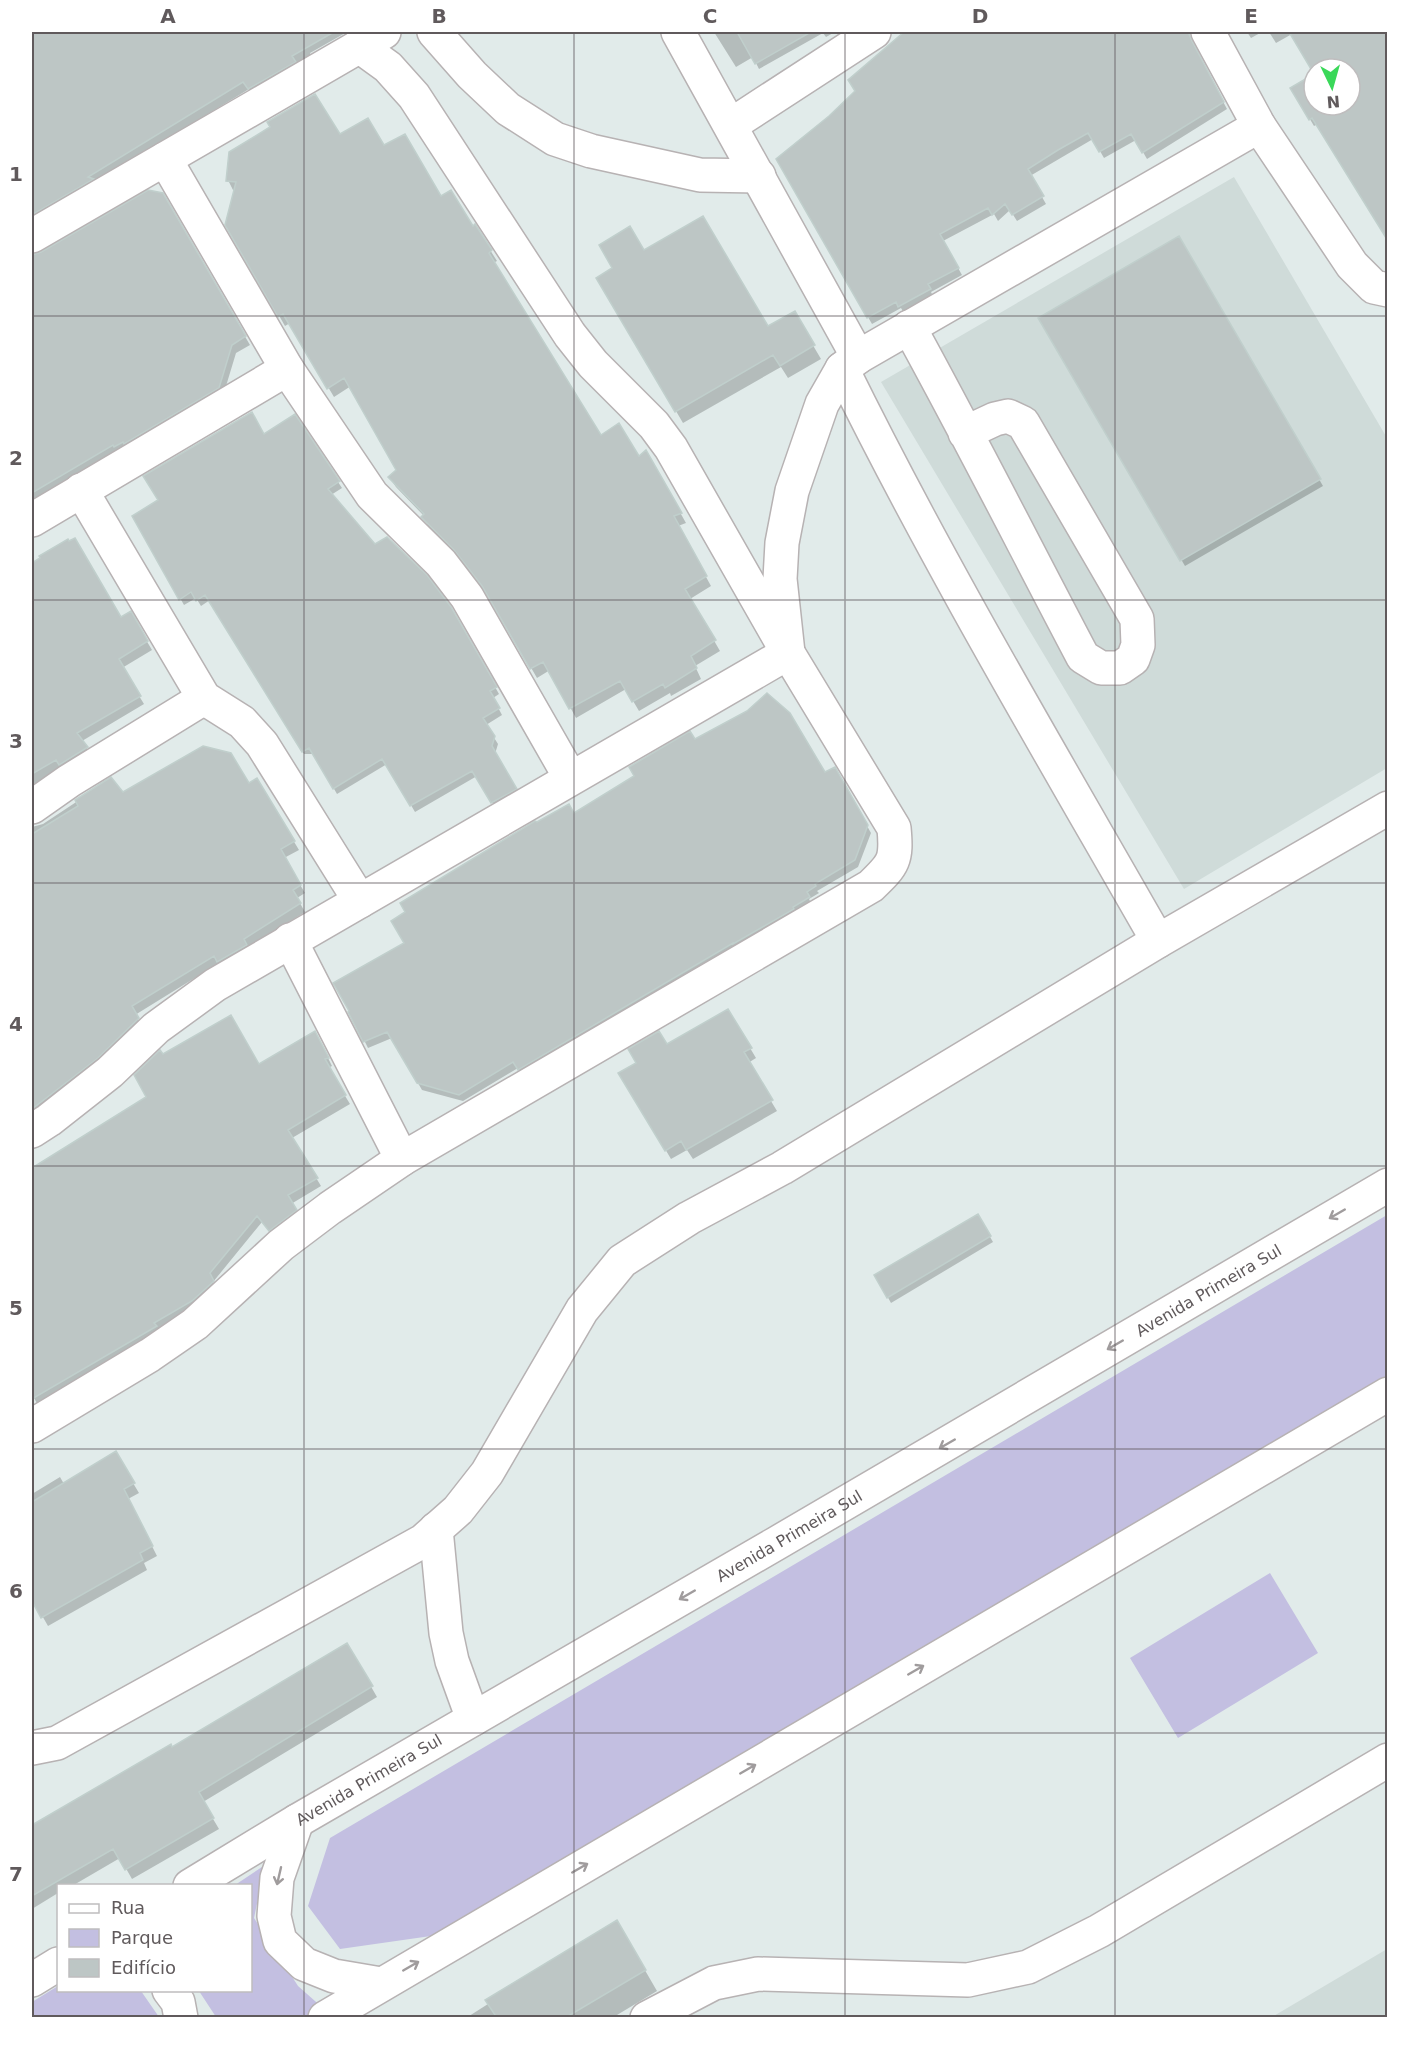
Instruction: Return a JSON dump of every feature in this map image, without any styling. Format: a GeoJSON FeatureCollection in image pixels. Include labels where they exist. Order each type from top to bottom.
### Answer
{"type":"FeatureCollection","features":[{"type":"Feature","properties":{"kind":"street"},"geometry":{"type":"LineString","coordinates":[[434,32],[472,75],[508,109],[555,139],[591,151],[699,175],[759,176]]}},
{"type":"Feature","properties":{"kind":"street"},"geometry":{"type":"LineString","coordinates":[[678,32],[759,176],[850,363],[871,428],[975,621],[1158,941]]}},
{"type":"Feature","properties":{"kind":"street"},"geometry":{"type":"LineString","coordinates":[[731,125],[874,32]]}},
{"type":"Feature","properties":{"kind":"street"},"geometry":{"type":"LineString","coordinates":[[1208,32],[1259,126],[1352,265],[1374,287],[1388,290]]}},
{"type":"Feature","properties":{"kind":"street"},"geometry":{"type":"LineString","coordinates":[[32,236],[371,39],[388,67],[414,96],[570,335],[592,364],[654,425],[671,448],[788,652],[894,828],[897,852],[888,870],[871,886],[402,1159],[281,1245],[195,1324],[150,1355],[32,1426]]}},
{"type":"Feature","properties":{"kind":"street"},"geometry":{"type":"LineString","coordinates":[[788,652],[780,579],[782,543],[792,491],[822,404],[850,363],[1259,126]]}},
{"type":"Feature","properties":{"kind":"street"},"geometry":{"type":"LineString","coordinates":[[165,159],[286,369],[372,495],[441,562],[467,597],[570,777]]}},
{"type":"Feature","properties":{"kind":"street"},"geometry":{"type":"LineString","coordinates":[[909,327],[1083,657],[1101,668],[1120,668],[1133,659],[1138,645],[1137,619],[1023,423],[1008,416],[995,419],[965,433]]}},
{"type":"Feature","properties":{"kind":"street"},"geometry":{"type":"LineString","coordinates":[[32,520],[286,369]]}},
{"type":"Feature","properties":{"kind":"street"},"geometry":{"type":"LineString","coordinates":[[81,490],[204,698],[242,722],[262,744],[360,900]]}},
{"type":"Feature","properties":{"kind":"street"},"geometry":{"type":"LineString","coordinates":[[32,1131],[110,1072],[156,1028],[215,985],[788,652]]}},
{"type":"Feature","properties":{"kind":"street"},"geometry":{"type":"LineString","coordinates":[[32,807],[69,781],[204,698]]}},
{"type":"Feature","properties":{"kind":"street"},"geometry":{"type":"LineString","coordinates":[[32,1748],[57,1743],[423,1541],[458,1510],[487,1473],[582,1310],[622,1261],[689,1218],[782,1168],[1158,941],[1388,808]]}},
{"type":"Feature","properties":{"kind":"street"},"geometry":{"type":"LineString","coordinates":[[290,940],[402,1159]]}},
{"type":"Feature","properties":{"kind":"street","name":"Avenida Primeira Sul"},"geometry":{"type":"LineString","coordinates":[[193,1884],[297,1821],[1388,1185]]}},
{"type":"Feature","properties":{"kind":"street"},"geometry":{"type":"LineString","coordinates":[[325,2018],[1388,1394]]}},
{"type":"Feature","properties":{"kind":"street"},"geometry":{"type":"LineString","coordinates":[[436,1529],[446,1633],[452,1661],[473,1719]]}},
{"type":"Feature","properties":{"kind":"street"},"geometry":{"type":"LineString","coordinates":[[647,2018],[714,1983],[758,1974],[968,1980],[1028,1967],[1099,1930],[1388,1760]]}},
{"type":"Feature","properties":{"kind":"street"},"geometry":{"type":"LineString","coordinates":[[297,1821],[277,1878],[274,1916],[280,1941],[303,1964],[334,1976],[381,1984]]}},
{"type":"Feature","properties":{"kind":"street"},"geometry":{"type":"LineString","coordinates":[[170,1992],[178,2002],[181,2018]]}},
{"type":"Feature","properties":{"kind":"shaded area"},"geometry":{"type":"Polygon","coordinates":[[[1234,177],[1387,438],[1387,768],[1184,889],[881,382],[1234,177]]]}},
{"type":"Feature","properties":{"kind":"shaded area"},"geometry":{"type":"Polygon","coordinates":[[[1387,1949],[1387,2017],[1272,2017],[1387,1949]]]}},
{"type":"Feature","properties":{"kind":"green space"},"geometry":{"type":"Polygon","coordinates":[[[1387,1215],[1387,1380],[431,1936],[340,1949],[308,1906],[330,1838],[1387,1215]]]}},
{"type":"Feature","properties":{"kind":"green space"},"geometry":{"type":"Polygon","coordinates":[[[1270,1573],[1318,1653],[1178,1738],[1130,1658],[1270,1573]]]}},
{"type":"Feature","properties":{"kind":"green space"},"geometry":{"type":"Polygon","coordinates":[[[265,1865],[254,1918],[298,1986],[324,2009],[307,2017],[216,2017],[200,1992],[252,1992],[252,1884],[236,1884],[265,1865]]]}},
{"type":"Feature","properties":{"kind":"green space"},"geometry":{"type":"Polygon","coordinates":[[[57,1987],[57,1992],[142,1992],[159,2017],[32,2017],[32,2002],[57,1987]]]}},
{"type":"Feature","properties":{"kind":"building"},"geometry":{"type":"Polygon","coordinates":[[[32,32],[334,32],[292,56],[296,62],[248,89],[243,82],[88,177],[94,179],[32,215],[32,32]]]}},
{"type":"Feature","properties":{"kind":"building"},"geometry":{"type":"Polygon","coordinates":[[[737,32],[811,32],[755,64],[737,32]]]}},
{"type":"Feature","properties":{"kind":"building"},"geometry":{"type":"Polygon","coordinates":[[[904,32],[1188,32],[1224,102],[1142,153],[1131,134],[1099,152],[1088,133],[1058,150],[1028,169],[1044,196],[1012,215],[1005,204],[992,215],[988,208],[940,234],[959,268],[928,284],[931,289],[898,307],[896,302],[867,318],[776,159],[829,116],[855,91],[848,80],[904,32]]]}},
{"type":"Feature","properties":{"kind":"building"},"geometry":{"type":"Polygon","coordinates":[[[1289,32],[1388,32],[1388,241],[1312,118],[1309,120],[1307,117],[1362,117],[1362,57],[1304,57],[1289,32]]]}},
{"type":"Feature","properties":{"kind":"building"},"geometry":{"type":"Polygon","coordinates":[[[1302,81],[1302,108],[1290,88],[1302,81]]]}},
{"type":"Feature","properties":{"kind":"building"},"geometry":{"type":"Polygon","coordinates":[[[315,94],[340,134],[368,118],[384,145],[405,134],[441,196],[451,190],[473,226],[475,224],[492,250],[489,253],[601,435],[619,423],[639,456],[646,450],[682,513],[674,516],[707,576],[685,589],[716,640],[691,656],[697,668],[665,688],[663,684],[632,702],[620,681],[569,709],[543,662],[530,669],[482,586],[454,550],[421,517],[424,514],[388,477],[396,470],[344,378],[327,389],[283,314],[278,317],[225,225],[236,182],[226,181],[229,152],[270,127],[267,122],[315,94]]]}},
{"type":"Feature","properties":{"kind":"building"},"geometry":{"type":"Polygon","coordinates":[[[148,190],[163,193],[246,336],[232,345],[219,388],[124,444],[123,442],[114,447],[113,445],[32,493],[32,255],[148,190]]]}},
{"type":"Feature","properties":{"kind":"building"},"geometry":{"type":"Polygon","coordinates":[[[703,216],[768,326],[795,311],[815,345],[780,366],[773,355],[675,412],[596,278],[612,268],[599,245],[630,226],[644,250],[703,216]]]}},
{"type":"Feature","properties":{"kind":"building"},"geometry":{"type":"Polygon","coordinates":[[[1179,236],[1321,479],[1180,561],[1038,318],[1179,236]]]}},
{"type":"Feature","properties":{"kind":"building"},"geometry":{"type":"Polygon","coordinates":[[[252,412],[264,434],[295,414],[340,481],[328,489],[375,544],[387,537],[427,575],[451,607],[497,687],[490,691],[500,708],[483,718],[495,736],[492,746],[517,789],[491,803],[472,771],[410,806],[382,759],[333,789],[309,748],[302,752],[205,595],[196,601],[191,592],[179,600],[132,516],[158,500],[143,476],[252,412]]]}},
{"type":"Feature","properties":{"kind":"building"},"geometry":{"type":"Polygon","coordinates":[[[75,538],[121,617],[131,611],[148,641],[119,659],[141,696],[77,733],[88,747],[59,765],[56,760],[32,774],[32,563],[40,558],[39,556],[68,539],[69,541],[75,538]]]}},
{"type":"Feature","properties":{"kind":"building"},"geometry":{"type":"Polygon","coordinates":[[[767,693],[790,713],[825,772],[835,767],[868,825],[855,860],[815,884],[816,886],[807,892],[810,897],[793,907],[794,909],[518,1070],[513,1062],[459,1095],[417,1083],[387,1032],[363,1042],[333,983],[404,943],[391,921],[405,912],[400,903],[535,821],[569,804],[574,813],[634,776],[629,767],[690,731],[695,739],[747,711],[767,693]]]}},
{"type":"Feature","properties":{"kind":"building"},"geometry":{"type":"Polygon","coordinates":[[[203,746],[231,753],[249,783],[257,778],[295,841],[281,849],[301,885],[293,890],[301,903],[244,939],[247,945],[217,962],[214,956],[132,1006],[139,1018],[98,1058],[32,1109],[32,834],[78,806],[75,800],[111,777],[123,792],[203,746]]]}},
{"type":"Feature","properties":{"kind":"building"},"geometry":{"type":"Polygon","coordinates":[[[728,1009],[752,1048],[744,1052],[773,1100],[686,1150],[681,1141],[665,1151],[618,1073],[636,1063],[628,1049],[659,1031],[667,1044],[728,1009]]]}},
{"type":"Feature","properties":{"kind":"building"},"geometry":{"type":"Polygon","coordinates":[[[231,1015],[259,1064],[315,1031],[329,1058],[325,1059],[346,1095],[288,1130],[318,1178],[288,1195],[297,1210],[269,1231],[257,1216],[210,1273],[214,1281],[192,1301],[154,1323],[157,1326],[32,1399],[32,1168],[146,1097],[134,1075],[160,1050],[163,1054],[231,1015]]]}},
{"type":"Feature","properties":{"kind":"building"},"geometry":{"type":"Polygon","coordinates":[[[978,1214],[991,1236],[887,1298],[874,1275],[978,1214]]]}},
{"type":"Feature","properties":{"kind":"building"},"geometry":{"type":"Polygon","coordinates":[[[116,1451],[135,1483],[124,1489],[153,1546],[140,1553],[143,1560],[41,1618],[32,1601],[32,1502],[116,1451]]]}},
{"type":"Feature","properties":{"kind":"building"},"geometry":{"type":"Polygon","coordinates":[[[347,1643],[373,1686],[199,1792],[214,1818],[125,1870],[113,1849],[32,1896],[32,1825],[171,1744],[172,1747],[347,1643]]]}},
{"type":"Feature","properties":{"kind":"building"},"geometry":{"type":"Polygon","coordinates":[[[617,1920],[646,1970],[565,2018],[497,2018],[485,2000],[617,1920]]]}}]}
